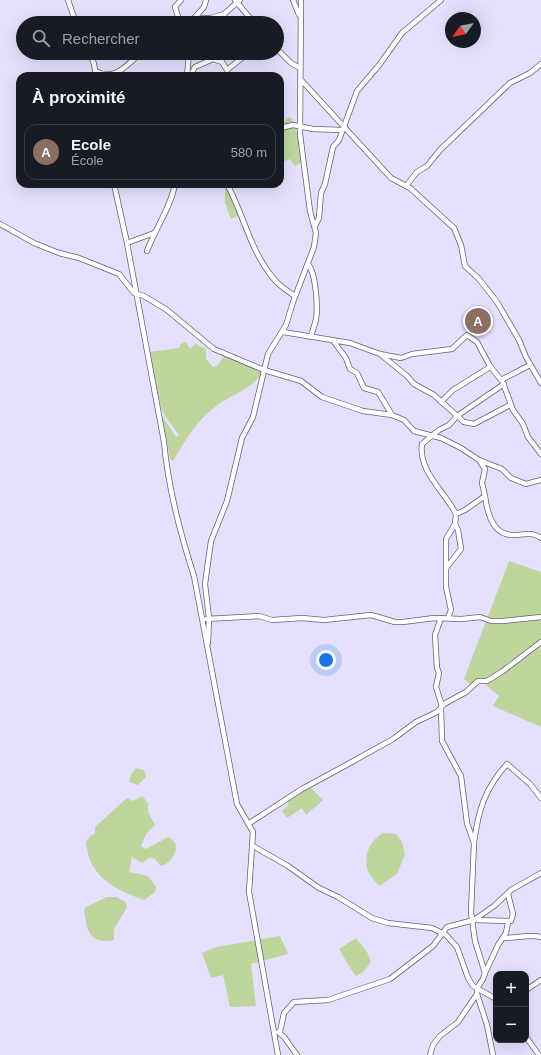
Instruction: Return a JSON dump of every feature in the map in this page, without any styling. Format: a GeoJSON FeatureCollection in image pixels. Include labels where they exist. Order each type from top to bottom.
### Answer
{"type":"FeatureCollection","features":[{"type":"Feature","properties":{"kind":"street"},"geometry":{"type":"LineString","coordinates":[[68,0],[74,16]]}},
{"type":"Feature","properties":{"kind":"street"},"geometry":{"type":"LineString","coordinates":[[178,16],[175,7],[181,0]]}},
{"type":"Feature","properties":{"kind":"street"},"geometry":{"type":"LineString","coordinates":[[196,16],[204,7],[206,0]]}},
{"type":"Feature","properties":{"kind":"street"},"geometry":{"type":"LineString","coordinates":[[293,0],[300,16]]}},
{"type":"Feature","properties":{"kind":"street"},"geometry":{"type":"LineString","coordinates":[[207,644],[209,642],[209,618],[205,584],[211,541],[227,501],[242,438],[253,417],[268,354],[283,332],[314,247],[315,226],[310,211],[301,150],[301,0]]}},
{"type":"Feature","properties":{"kind":"street"},"geometry":{"type":"LineString","coordinates":[[315,226],[319,218],[321,192],[325,184],[333,147],[339,140],[357,91],[384,59],[402,33],[441,0]]}},
{"type":"Feature","properties":{"kind":"street"},"geometry":{"type":"LineString","coordinates":[[218,16],[224,14],[237,1],[249,16]]}},
{"type":"Feature","properties":{"kind":"street"},"geometry":{"type":"LineString","coordinates":[[284,56],[291,63],[300,68]]}},
{"type":"Feature","properties":{"kind":"street"},"geometry":{"type":"LineString","coordinates":[[92,60],[96,72]]}},
{"type":"Feature","properties":{"kind":"street"},"geometry":{"type":"LineString","coordinates":[[119,72],[133,60]]}},
{"type":"Feature","properties":{"kind":"street"},"geometry":{"type":"LineString","coordinates":[[188,72],[189,60]]}},
{"type":"Feature","properties":{"kind":"street"},"geometry":{"type":"LineString","coordinates":[[191,72],[195,67],[211,60]]}},
{"type":"Feature","properties":{"kind":"street"},"geometry":{"type":"LineString","coordinates":[[216,60],[222,62],[227,70],[239,60]]}},
{"type":"Feature","properties":{"kind":"street"},"geometry":{"type":"LineString","coordinates":[[406,186],[417,172],[428,166],[440,150],[510,83],[530,73],[541,64]]}},
{"type":"Feature","properties":{"kind":"street"},"geometry":{"type":"LineString","coordinates":[[300,79],[311,94],[391,178],[415,192],[454,228],[461,245],[465,266],[479,279],[497,302],[541,383]]}},
{"type":"Feature","properties":{"kind":"street"},"geometry":{"type":"LineString","coordinates":[[284,128],[300,126],[313,129],[343,128]]}},
{"type":"Feature","properties":{"kind":"street"},"geometry":{"type":"LineString","coordinates":[[115,188],[127,242],[164,442],[166,466],[202,619],[237,804],[253,832],[249,892],[259,954],[277,1031],[278,1055]]}},
{"type":"Feature","properties":{"kind":"street"},"geometry":{"type":"LineString","coordinates":[[147,251],[173,194],[174,188]]}},
{"type":"Feature","properties":{"kind":"street"},"geometry":{"type":"LineString","coordinates":[[229,188],[239,206],[252,245],[259,258],[274,280],[295,296]]}},
{"type":"Feature","properties":{"kind":"street"},"geometry":{"type":"LineString","coordinates":[[0,224],[34,243],[59,253],[79,258],[116,273],[136,293],[168,310],[214,349],[264,370],[301,381],[322,397],[363,411],[392,415],[408,423],[414,431],[455,445],[479,460],[502,469],[511,478],[526,484],[541,480]]}},
{"type":"Feature","properties":{"kind":"street"},"geometry":{"type":"LineString","coordinates":[[127,242],[154,233]]}},
{"type":"Feature","properties":{"kind":"street"},"geometry":{"type":"LineString","coordinates":[[308,264],[313,276],[316,303],[316,319],[311,337]]}},
{"type":"Feature","properties":{"kind":"street"},"geometry":{"type":"LineString","coordinates":[[283,332],[334,342],[350,343],[380,354],[401,358],[412,354],[454,348],[467,335],[477,342],[490,367],[503,382],[510,404],[523,424],[528,437],[541,454]]}},
{"type":"Feature","properties":{"kind":"street"},"geometry":{"type":"LineString","coordinates":[[334,342],[346,358],[350,369],[357,373],[364,388],[378,392],[392,415]]}},
{"type":"Feature","properties":{"kind":"street"},"geometry":{"type":"LineString","coordinates":[[380,354],[407,376],[414,384],[426,389],[464,422],[474,424],[510,404]]}},
{"type":"Feature","properties":{"kind":"street"},"geometry":{"type":"LineString","coordinates":[[448,618],[450,610],[446,587],[446,539],[455,524],[456,514],[427,469],[423,460],[422,444],[431,436],[449,426],[457,416],[503,382],[530,365]]}},
{"type":"Feature","properties":{"kind":"street"},"geometry":{"type":"LineString","coordinates":[[441,402],[453,390],[490,367]]}},
{"type":"Feature","properties":{"kind":"street"},"geometry":{"type":"LineString","coordinates":[[479,460],[485,469],[482,483],[490,519],[497,528],[510,535],[528,533],[535,534],[541,538]]}},
{"type":"Feature","properties":{"kind":"street"},"geometry":{"type":"LineString","coordinates":[[456,514],[465,510],[485,496]]}},
{"type":"Feature","properties":{"kind":"street"},"geometry":{"type":"LineString","coordinates":[[447,568],[460,549],[458,530],[455,524]]}},
{"type":"Feature","properties":{"kind":"street"},"geometry":{"type":"LineString","coordinates":[[202,619],[259,616],[272,620],[302,618],[324,620],[366,615],[395,622],[403,622],[441,618],[462,619],[480,617],[491,621],[541,618]]}},
{"type":"Feature","properties":{"kind":"street"},"geometry":{"type":"LineString","coordinates":[[441,618],[435,635],[437,668],[439,673],[436,687],[441,707],[442,740],[461,776],[467,823],[474,843]]}},
{"type":"Feature","properties":{"kind":"street"},"geometry":{"type":"LineString","coordinates":[[248,824],[302,789],[393,739],[416,722],[466,692],[478,681],[487,681],[504,671],[541,642]]}},
{"type":"Feature","properties":{"kind":"street"},"geometry":{"type":"LineString","coordinates":[[485,973],[478,953],[473,921],[474,843],[480,809],[492,781],[507,764],[530,784],[541,798]]}},
{"type":"Feature","properties":{"kind":"street"},"geometry":{"type":"LineString","coordinates":[[253,846],[288,866],[319,888],[338,897],[372,918],[388,924],[432,928],[443,933],[454,943],[468,978],[477,988],[493,997]]}},
{"type":"Feature","properties":{"kind":"street"},"geometry":{"type":"LineString","coordinates":[[473,921],[508,894],[541,873]]}},
{"type":"Feature","properties":{"kind":"street"},"geometry":{"type":"LineString","coordinates":[[277,1031],[284,1013],[294,1002],[328,1000],[390,979],[433,946],[443,933],[444,929],[452,924],[473,921],[508,922],[513,919],[514,914],[508,894]]}},
{"type":"Feature","properties":{"kind":"street"},"geometry":{"type":"LineString","coordinates":[[493,1055],[487,1025],[477,994],[477,988],[483,979],[498,945],[506,934],[508,922]]}},
{"type":"Feature","properties":{"kind":"street"},"geometry":{"type":"LineString","coordinates":[[504,938],[520,938],[529,935],[541,937]]}},
{"type":"Feature","properties":{"kind":"street"},"geometry":{"type":"LineString","coordinates":[[529,988],[541,980]]}},
{"type":"Feature","properties":{"kind":"street"},"geometry":{"type":"LineString","coordinates":[[430,1055],[433,1045],[440,1036],[458,1022],[477,994]]}},
{"type":"Feature","properties":{"kind":"street"},"geometry":{"type":"LineString","coordinates":[[277,1031],[297,1055]]}},
{"type":"Feature","properties":{"kind":"street"},"geometry":{"type":"LineString","coordinates":[[529,1041],[539,1055]]}},
{"type":"Feature","properties":{"kind":"green space"},"geometry":{"type":"Polygon","coordinates":[[[288,117],[292,119],[298,136],[304,161],[295,166],[290,159],[284,161],[284,123],[288,117]]]}},
{"type":"Feature","properties":{"kind":"green space"},"geometry":{"type":"Polygon","coordinates":[[[229,188],[242,214],[231,219],[225,203],[225,189],[229,188]]]}},
{"type":"Feature","properties":{"kind":"green space"},"geometry":{"type":"Polygon","coordinates":[[[186,342],[190,349],[195,344],[206,349],[206,359],[213,367],[218,365],[223,357],[230,355],[264,370],[248,387],[221,402],[202,418],[186,439],[173,461],[170,459],[162,416],[176,437],[179,435],[165,416],[160,404],[150,352],[179,348],[181,344],[186,342]]]}},
{"type":"Feature","properties":{"kind":"green space"},"geometry":{"type":"Polygon","coordinates":[[[509,561],[541,572],[541,727],[493,706],[499,696],[478,678],[471,685],[464,679],[509,561]]]}},
{"type":"Feature","properties":{"kind":"green space"},"geometry":{"type":"Polygon","coordinates":[[[136,768],[144,770],[146,777],[138,785],[129,782],[131,774],[136,768]]]}},
{"type":"Feature","properties":{"kind":"green space"},"geometry":{"type":"Polygon","coordinates":[[[309,786],[323,800],[306,815],[302,808],[287,818],[282,811],[288,806],[289,798],[309,786]]]}},
{"type":"Feature","properties":{"kind":"green space"},"geometry":{"type":"Polygon","coordinates":[[[142,796],[148,803],[148,812],[155,825],[146,834],[141,846],[146,849],[168,837],[173,840],[176,848],[173,857],[161,866],[155,859],[150,858],[142,863],[132,857],[129,872],[148,876],[156,887],[155,892],[144,900],[113,886],[98,873],[88,854],[86,842],[90,836],[95,834],[95,827],[127,798],[133,801],[142,796]]]}},
{"type":"Feature","properties":{"kind":"green space"},"geometry":{"type":"Polygon","coordinates":[[[383,833],[396,834],[402,842],[405,854],[397,874],[379,886],[369,873],[366,862],[368,850],[378,836],[383,833]]]}},
{"type":"Feature","properties":{"kind":"green space"},"geometry":{"type":"Polygon","coordinates":[[[107,897],[116,897],[126,902],[127,907],[114,929],[114,940],[106,941],[94,938],[88,930],[84,910],[86,907],[107,897]]]}},
{"type":"Feature","properties":{"kind":"green space"},"geometry":{"type":"Polygon","coordinates":[[[280,936],[288,954],[251,964],[256,1006],[230,1007],[223,975],[211,978],[202,953],[216,947],[280,936]]]}},
{"type":"Feature","properties":{"kind":"green space"},"geometry":{"type":"Polygon","coordinates":[[[356,938],[367,952],[371,962],[364,971],[356,976],[339,949],[356,938]]]}},
{"type":"Feature","properties":{"kind":"place","name":"Ecole"},"geometry":{"type":"Point","coordinates":[478,321]}}]}
